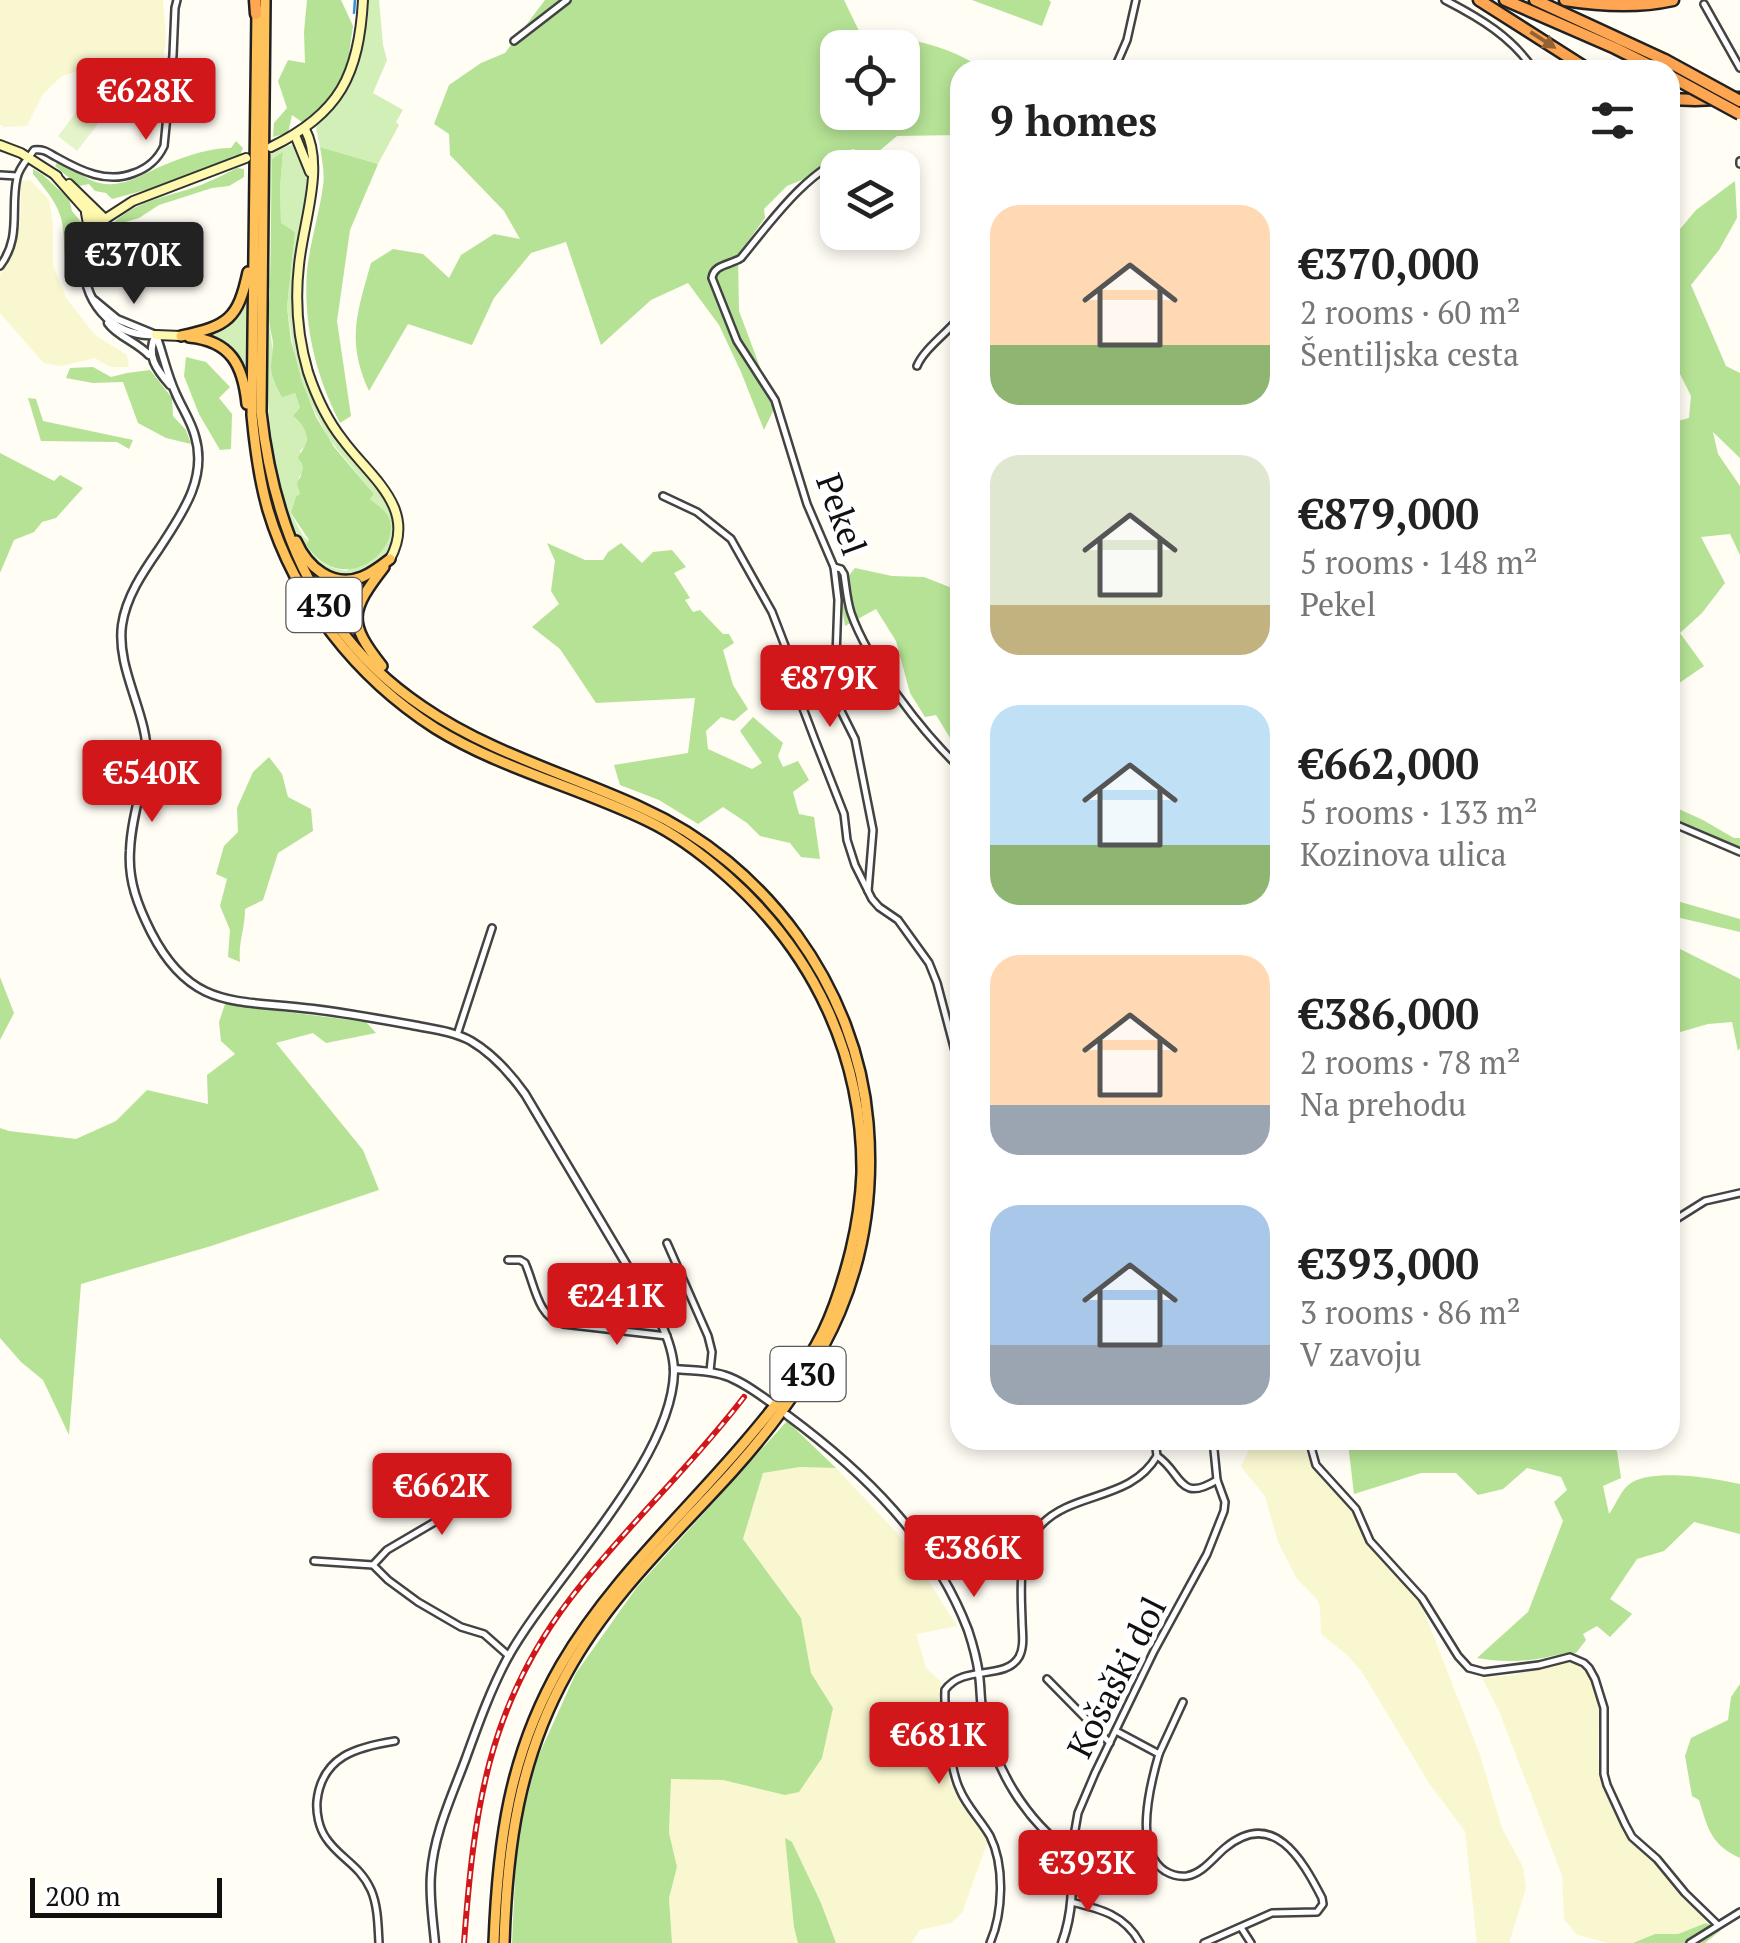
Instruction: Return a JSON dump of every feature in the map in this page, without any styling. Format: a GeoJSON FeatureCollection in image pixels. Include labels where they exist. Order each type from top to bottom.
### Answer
{"type":"FeatureCollection","features":[{"type":"Feature","properties":{"kind":"highway"},"geometry":{"type":"LineString","coordinates":[[256,0],[256,14]]}},
{"type":"Feature","properties":{"kind":"highway","name":"430"},"geometry":{"type":"LineString","coordinates":[[265,0],[261,412],[276,499],[299,560],[334,621],[353,644],[402,692],[432,714],[478,741],[646,810],[712,849],[743,874],[770,902],[818,967],[844,1022],[868,1117],[870,1187],[866,1225],[854,1276],[835,1326],[801,1386],[770,1428],[622,1592],[567,1672],[543,1721],[523,1778],[509,1854],[504,1943]]}},
{"type":"Feature","properties":{"kind":"highway"},"geometry":{"type":"LineString","coordinates":[[1479,0],[1573,60]]}},
{"type":"Feature","properties":{"kind":"highway"},"geometry":{"type":"LineString","coordinates":[[1505,0],[1649,60]]}},
{"type":"Feature","properties":{"kind":"highway"},"geometry":{"type":"LineString","coordinates":[[1535,0],[1652,60]]}},
{"type":"Feature","properties":{"kind":"highway"},"geometry":{"type":"LineString","coordinates":[[1565,0],[1616,6],[1673,0]]}},
{"type":"Feature","properties":{"kind":"highway","name":"430"},"geometry":{"type":"LineString","coordinates":[[256,14],[252,415],[256,458],[268,511],[308,597],[344,650],[389,694],[438,730],[508,764],[651,822],[706,858],[736,884],[774,922],[810,972],[848,1063],[858,1117],[862,1175],[856,1227],[842,1287],[823,1332],[802,1370],[724,1467],[614,1588],[560,1666],[534,1718],[514,1775],[499,1854],[494,1943]]}},
{"type":"Feature","properties":{"kind":"highway"},"geometry":{"type":"LineString","coordinates":[[1680,73],[1740,100]]}},
{"type":"Feature","properties":{"kind":"highway"},"geometry":{"type":"LineString","coordinates":[[1680,81],[1740,114]]}},
{"type":"Feature","properties":{"kind":"highway"},"geometry":{"type":"LineString","coordinates":[[1680,99],[1740,100]]}},
{"type":"Feature","properties":{"kind":"highway"},"geometry":{"type":"LineString","coordinates":[[182,336],[212,329],[234,312],[243,296],[252,255]]}},
{"type":"Feature","properties":{"kind":"highway"},"geometry":{"type":"LineString","coordinates":[[182,336],[211,341],[230,353],[243,377],[252,415]]}},
{"type":"Feature","properties":{"kind":"highway"},"geometry":{"type":"LineString","coordinates":[[276,499],[307,560],[325,575],[354,580],[390,559]]}},
{"type":"Feature","properties":{"kind":"highway"},"geometry":{"type":"LineString","coordinates":[[390,559],[367,588],[358,627],[364,644],[402,692]]}},
{"type":"Feature","properties":{"kind":"main road"},"geometry":{"type":"LineString","coordinates":[[271,147],[305,129],[325,111],[346,82],[359,45],[363,0]]}},
{"type":"Feature","properties":{"kind":"main road"},"geometry":{"type":"LineString","coordinates":[[305,129],[314,154],[299,266],[298,317],[304,358],[330,422],[384,489],[397,513],[398,535],[390,559]]}},
{"type":"Feature","properties":{"kind":"main road"},"geometry":{"type":"LineString","coordinates":[[295,135],[311,180]]}},
{"type":"Feature","properties":{"kind":"main road"},"geometry":{"type":"LineString","coordinates":[[0,145],[73,187],[104,220]]}},
{"type":"Feature","properties":{"kind":"main road"},"geometry":{"type":"LineString","coordinates":[[55,175],[93,218],[104,220],[132,201],[246,158]]}},
{"type":"Feature","properties":{"kind":"main road"},"geometry":{"type":"LineString","coordinates":[[82,205],[88,224],[86,250]]}},
{"type":"Feature","properties":{"kind":"main road"},"geometry":{"type":"LineString","coordinates":[[156,335],[182,336]]}},
{"type":"Feature","properties":{"kind":"street"},"geometry":{"type":"LineString","coordinates":[[2,262],[16,222],[17,176],[34,150],[41,148],[78,168],[110,179],[141,170],[156,160],[164,146],[177,0]]}},
{"type":"Feature","properties":{"kind":"street"},"geometry":{"type":"LineString","coordinates":[[514,41],[566,0]]}},
{"type":"Feature","properties":{"kind":"street"},"geometry":{"type":"LineString","coordinates":[[1118,60],[1136,0]]}},
{"type":"Feature","properties":{"kind":"street"},"geometry":{"type":"LineString","coordinates":[[1445,0],[1483,20],[1526,60]]}},
{"type":"Feature","properties":{"kind":"street"},"geometry":{"type":"LineString","coordinates":[[1704,4],[1740,68]]}},
{"type":"Feature","properties":{"kind":"street","name":"Pekel"},"geometry":{"type":"LineString","coordinates":[[820,174],[792,197],[741,258],[717,268],[712,278],[738,341],[776,400],[807,504],[834,567],[838,600],[835,685],[838,705],[855,739],[873,830],[868,892]]}},
{"type":"Feature","properties":{"kind":"street"},"geometry":{"type":"LineString","coordinates":[[0,175],[17,176]]}},
{"type":"Feature","properties":{"kind":"street"},"geometry":{"type":"LineString","coordinates":[[104,220],[86,250],[84,262],[94,300],[113,330],[137,343],[152,358],[174,390],[198,442],[195,486],[182,514],[136,584],[122,635],[124,659],[148,746],[130,850],[130,872],[143,915],[172,963],[191,982],[220,998],[310,1008],[457,1034],[502,1066],[524,1094],[667,1336],[674,1369],[671,1399],[650,1449],[614,1507],[534,1615],[509,1656],[483,1712],[438,1832],[431,1874],[435,1943]]}},
{"type":"Feature","properties":{"kind":"street"},"geometry":{"type":"LineString","coordinates":[[94,300],[117,319],[156,335],[174,390]]}},
{"type":"Feature","properties":{"kind":"street"},"geometry":{"type":"LineString","coordinates":[[106,318],[124,330],[156,335]]}},
{"type":"Feature","properties":{"kind":"street"},"geometry":{"type":"LineString","coordinates":[[917,366],[950,329]]}},
{"type":"Feature","properties":{"kind":"street"},"geometry":{"type":"LineString","coordinates":[[152,358],[150,348],[156,335]]}},
{"type":"Feature","properties":{"kind":"street"},"geometry":{"type":"LineString","coordinates":[[663,496],[697,512],[725,532],[772,612],[797,677],[801,703],[844,814],[855,865],[879,908],[898,920],[929,963],[950,1028]]}},
{"type":"Feature","properties":{"kind":"street"},"geometry":{"type":"LineString","coordinates":[[834,567],[844,574],[852,614],[871,653],[914,716],[950,758]]}},
{"type":"Feature","properties":{"kind":"street"},"geometry":{"type":"LineString","coordinates":[[1680,826],[1740,852]]}},
{"type":"Feature","properties":{"kind":"street"},"geometry":{"type":"LineString","coordinates":[[457,1034],[492,928]]}},
{"type":"Feature","properties":{"kind":"street"},"geometry":{"type":"LineString","coordinates":[[1680,1217],[1705,1202],[1740,1194]]}},
{"type":"Feature","properties":{"kind":"street"},"geometry":{"type":"LineString","coordinates":[[668,1243],[708,1336],[712,1352],[710,1371]]}},
{"type":"Feature","properties":{"kind":"street"},"geometry":{"type":"LineString","coordinates":[[508,1260],[525,1263],[547,1317],[556,1323],[667,1336]]}},
{"type":"Feature","properties":{"kind":"street"},"geometry":{"type":"LineString","coordinates":[[674,1369],[730,1376],[770,1402]]}},
{"type":"Feature","properties":{"kind":"street"},"geometry":{"type":"LineString","coordinates":[[788,1416],[864,1478],[921,1544],[966,1627],[979,1672],[988,1734],[1010,1784],[1045,1832],[1071,1853]]}},
{"type":"Feature","properties":{"kind":"street"},"geometry":{"type":"LineString","coordinates":[[990,1943],[995,1932],[1001,1866],[990,1836],[960,1793],[954,1775],[944,1696],[947,1686],[952,1680],[1008,1667],[1020,1656],[1023,1564],[1027,1547],[1041,1524],[1061,1510],[1131,1482],[1152,1465],[1156,1450]]}},
{"type":"Feature","properties":{"kind":"street","name":"Košaški dol"},"geometry":{"type":"LineString","coordinates":[[1062,1943],[1071,1902],[1071,1853],[1078,1813],[1154,1651],[1208,1554],[1226,1502],[1217,1480],[1214,1450]]}},
{"type":"Feature","properties":{"kind":"street"},"geometry":{"type":"LineString","coordinates":[[1311,1450],[1316,1465],[1356,1509],[1376,1548],[1422,1598],[1469,1668],[1484,1672],[1570,1657],[1584,1663],[1595,1679],[1604,1708],[1607,1785],[1625,1824],[1632,1837],[1718,1924]]}},
{"type":"Feature","properties":{"kind":"street"},"geometry":{"type":"LineString","coordinates":[[1157,1456],[1176,1480],[1188,1488],[1203,1488],[1217,1480]]}},
{"type":"Feature","properties":{"kind":"street"},"geometry":{"type":"LineString","coordinates":[[372,1565],[388,1550],[491,1489]]}},
{"type":"Feature","properties":{"kind":"street"},"geometry":{"type":"LineString","coordinates":[[314,1561],[372,1565],[430,1609],[461,1627],[484,1634],[509,1656]]}},
{"type":"Feature","properties":{"kind":"street"},"geometry":{"type":"LineString","coordinates":[[1046,1678],[1110,1743]]}},
{"type":"Feature","properties":{"kind":"street"},"geometry":{"type":"LineString","coordinates":[[1183,1702],[1159,1754],[1149,1802],[1149,1852],[1163,1870],[1192,1875],[1242,1837],[1270,1835],[1294,1850],[1323,1904],[1317,1912],[1272,1913],[1204,1943]]}},
{"type":"Feature","properties":{"kind":"street"},"geometry":{"type":"LineString","coordinates":[[1116,1731],[1159,1754]]}},
{"type":"Feature","properties":{"kind":"street"},"geometry":{"type":"LineString","coordinates":[[378,1943],[372,1894],[362,1873],[324,1836],[316,1807],[322,1779],[340,1758],[365,1747],[396,1742]]}},
{"type":"Feature","properties":{"kind":"street"},"geometry":{"type":"LineString","coordinates":[[1071,1902],[1117,1916],[1140,1943]]}},
{"type":"Feature","properties":{"kind":"street"},"geometry":{"type":"LineString","coordinates":[[1690,1943],[1740,1912]]}},
{"type":"Feature","properties":{"kind":"street"},"geometry":{"type":"LineString","coordinates":[[1241,1928],[1252,1943]]}},
{"type":"Feature","properties":{"kind":"shaded area"},"geometry":{"type":"Polygon","coordinates":[[[0,0],[163,0],[166,39],[159,92],[164,104],[153,107],[140,91],[115,74],[90,67],[62,76],[43,94],[27,126],[4,127],[0,124],[0,0]]]}},
{"type":"Feature","properties":{"kind":"shaded area"},"geometry":{"type":"Polygon","coordinates":[[[30,180],[49,200],[53,265],[66,298],[95,335],[127,355],[129,367],[110,367],[95,358],[61,366],[44,363],[0,313],[0,275],[16,242],[21,181],[30,180]]]}},
{"type":"Feature","properties":{"kind":"shaded area"},"geometry":{"type":"Polygon","coordinates":[[[1249,1450],[1305,1450],[1313,1466],[1353,1511],[1367,1541],[1421,1604],[1480,1755],[1502,1828],[1523,1867],[1526,1888],[1509,1943],[1477,1943],[1465,1831],[1429,1783],[1362,1672],[1321,1634],[1317,1599],[1297,1579],[1278,1542],[1265,1496],[1241,1467],[1249,1450]]]}},
{"type":"Feature","properties":{"kind":"shaded area"},"geometry":{"type":"Polygon","coordinates":[[[800,1467],[836,1468],[899,1535],[957,1626],[916,1634],[926,1668],[941,1682],[950,1783],[988,1841],[962,1913],[951,1923],[920,1930],[911,1943],[836,1943],[792,1842],[785,1839],[798,1943],[672,1943],[669,1898],[677,1867],[669,1834],[671,1778],[723,1780],[785,1795],[833,1708],[811,1673],[801,1618],[743,1539],[763,1473],[800,1467]]]}},
{"type":"Feature","properties":{"kind":"shaded area"},"geometry":{"type":"Polygon","coordinates":[[[1565,1660],[1576,1661],[1586,1670],[1594,1687],[1599,1707],[1600,1774],[1629,1838],[1705,1915],[1706,1923],[1678,1934],[1655,1934],[1633,1943],[1608,1943],[1577,1935],[1564,1919],[1562,1875],[1499,1711],[1482,1678],[1514,1675],[1565,1660]]]}},
{"type":"Feature","properties":{"kind":"green space"},"geometry":{"type":"Polygon","coordinates":[[[307,0],[341,0],[353,26],[347,67],[329,100],[302,122],[292,115],[288,133],[273,137],[274,123],[287,108],[278,81],[288,60],[305,63],[307,0]]]}},
{"type":"Feature","properties":{"kind":"green space"},"geometry":{"type":"Polygon","coordinates":[[[368,0],[379,0],[387,60],[373,93],[403,110],[378,164],[320,147],[316,128],[346,92],[356,70],[368,0]]]}},
{"type":"Feature","properties":{"kind":"green space"},"geometry":{"type":"Polygon","coordinates":[[[545,0],[844,0],[859,30],[820,30],[820,130],[920,130],[920,42],[968,60],[950,60],[950,135],[897,136],[880,150],[820,150],[820,178],[814,175],[787,186],[764,209],[765,218],[738,255],[739,311],[775,407],[764,430],[719,325],[688,283],[651,300],[601,345],[566,242],[531,253],[494,298],[472,345],[408,324],[369,391],[358,357],[356,327],[371,263],[393,249],[423,254],[449,278],[461,255],[494,234],[520,239],[504,211],[450,155],[449,134],[434,124],[449,85],[481,63],[505,53],[545,0]]]}},
{"type":"Feature","properties":{"kind":"green space"},"geometry":{"type":"Polygon","coordinates":[[[972,0],[1049,0],[1051,2],[1042,26],[972,0]]]}},
{"type":"Feature","properties":{"kind":"green space"},"geometry":{"type":"Polygon","coordinates":[[[85,101],[104,116],[77,151],[58,136],[85,101]]]}},
{"type":"Feature","properties":{"kind":"green space"},"geometry":{"type":"Polygon","coordinates":[[[236,141],[243,148],[240,155],[112,199],[89,184],[79,186],[55,166],[58,161],[93,181],[113,184],[192,155],[231,148],[236,141]]]}},
{"type":"Feature","properties":{"kind":"green space"},"geometry":{"type":"Polygon","coordinates":[[[294,144],[307,174],[295,291],[298,346],[305,375],[329,429],[383,494],[392,514],[393,539],[388,551],[370,569],[358,574],[332,574],[310,558],[290,517],[278,475],[265,342],[271,152],[294,144]],[[283,153],[272,159],[267,310],[273,351],[287,394],[295,393],[306,431],[306,445],[300,451],[300,494],[291,514],[314,556],[328,566],[346,571],[387,541],[388,521],[370,499],[374,494],[328,438],[305,392],[295,360],[287,307],[295,232],[281,223],[283,153]]]}},
{"type":"Feature","properties":{"kind":"green space"},"geometry":{"type":"Polygon","coordinates":[[[320,147],[378,164],[350,230],[337,321],[351,416],[340,423],[318,369],[307,311],[307,271],[324,181],[320,147]]]}},
{"type":"Feature","properties":{"kind":"green space"},"geometry":{"type":"Polygon","coordinates":[[[283,152],[281,223],[295,232],[287,307],[302,382],[334,447],[374,494],[370,499],[387,514],[391,528],[380,554],[353,569],[321,561],[306,545],[309,540],[291,513],[300,494],[297,483],[303,467],[298,458],[305,446],[306,433],[293,416],[300,408],[295,393],[282,397],[272,375],[269,315],[272,159],[283,152]]]}},
{"type":"Feature","properties":{"kind":"green space"},"geometry":{"type":"Polygon","coordinates":[[[237,168],[244,169],[244,177],[229,186],[159,205],[139,218],[118,224],[108,260],[108,280],[100,286],[96,272],[98,253],[116,221],[141,205],[237,168]]]}},
{"type":"Feature","properties":{"kind":"green space"},"geometry":{"type":"Polygon","coordinates":[[[33,169],[69,199],[72,211],[85,227],[77,235],[77,278],[72,285],[60,215],[33,169]]]}},
{"type":"Feature","properties":{"kind":"green space"},"geometry":{"type":"Polygon","coordinates":[[[1735,181],[1737,218],[1719,250],[1691,285],[1726,366],[1740,373],[1740,458],[1713,432],[1718,454],[1740,486],[1740,555],[1730,534],[1701,537],[1725,583],[1680,633],[1680,420],[1689,418],[1691,396],[1680,374],[1680,229],[1696,210],[1735,181]]]}},
{"type":"Feature","properties":{"kind":"green space"},"geometry":{"type":"Polygon","coordinates":[[[247,296],[245,374],[202,335],[229,321],[247,296]]]}},
{"type":"Feature","properties":{"kind":"green space"},"geometry":{"type":"Polygon","coordinates":[[[186,357],[206,362],[230,387],[219,398],[232,414],[231,449],[220,450],[199,414],[184,376],[186,357]]]}},
{"type":"Feature","properties":{"kind":"green space"},"geometry":{"type":"Polygon","coordinates":[[[93,367],[111,377],[150,370],[172,398],[173,416],[186,430],[191,444],[166,438],[138,423],[123,382],[93,383],[66,378],[70,368],[93,367]]]}},
{"type":"Feature","properties":{"kind":"green space"},"geometry":{"type":"Polygon","coordinates":[[[28,398],[36,399],[43,421],[133,440],[129,449],[117,442],[41,441],[28,398]]]}},
{"type":"Feature","properties":{"kind":"green space"},"geometry":{"type":"Polygon","coordinates":[[[0,453],[54,481],[60,475],[83,488],[56,518],[14,540],[0,573],[0,453]]]}},
{"type":"Feature","properties":{"kind":"green space"},"geometry":{"type":"Polygon","coordinates":[[[547,543],[585,560],[603,560],[621,543],[642,563],[653,552],[672,550],[686,567],[674,573],[690,598],[685,600],[693,612],[700,610],[734,643],[723,650],[733,685],[748,709],[734,721],[721,717],[706,731],[708,749],[752,769],[762,763],[740,731],[753,717],[783,743],[778,756],[783,767],[798,761],[809,780],[793,792],[799,814],[814,817],[820,859],[801,857],[790,843],[760,836],[723,807],[698,824],[659,800],[620,785],[614,765],[688,753],[695,698],[596,703],[560,649],[532,627],[559,604],[551,591],[555,561],[547,543]]]}},
{"type":"Feature","properties":{"kind":"green space"},"geometry":{"type":"Polygon","coordinates":[[[307,564],[336,582],[375,573],[363,591],[358,643],[324,595],[307,564]]]}},
{"type":"Feature","properties":{"kind":"green space"},"geometry":{"type":"Polygon","coordinates":[[[855,568],[892,576],[924,577],[950,587],[950,738],[936,715],[925,717],[910,693],[896,641],[876,609],[845,626],[839,588],[855,568]]]}},
{"type":"Feature","properties":{"kind":"green space"},"geometry":{"type":"Polygon","coordinates":[[[1680,633],[1704,666],[1680,682],[1680,633]]]}},
{"type":"Feature","properties":{"kind":"green space"},"geometry":{"type":"Polygon","coordinates":[[[269,757],[282,774],[288,797],[311,809],[313,831],[278,853],[263,900],[245,909],[240,962],[228,957],[230,930],[220,906],[227,879],[216,874],[224,846],[238,832],[237,808],[253,772],[269,757]]]}},
{"type":"Feature","properties":{"kind":"green space"},"geometry":{"type":"Polygon","coordinates":[[[1680,810],[1740,838],[1740,848],[1680,823],[1680,810]]]}},
{"type":"Feature","properties":{"kind":"green space"},"geometry":{"type":"Polygon","coordinates":[[[1680,902],[1740,919],[1740,932],[1680,918],[1680,902]]]}},
{"type":"Feature","properties":{"kind":"green space"},"geometry":{"type":"Polygon","coordinates":[[[1680,949],[1740,979],[1738,1051],[1732,1022],[1680,1032],[1680,949]]]}},
{"type":"Feature","properties":{"kind":"green space"},"geometry":{"type":"Polygon","coordinates":[[[0,977],[14,1013],[0,1040],[0,977]]]}},
{"type":"Feature","properties":{"kind":"green space"},"geometry":{"type":"Polygon","coordinates":[[[225,1004],[366,1022],[376,1033],[326,1043],[313,1033],[276,1043],[363,1150],[379,1190],[81,1284],[69,1435],[43,1380],[0,1338],[0,1128],[76,1139],[116,1121],[147,1090],[208,1104],[207,1075],[235,1054],[221,1041],[219,1022],[225,1004]]]}},
{"type":"Feature","properties":{"kind":"green space"},"geometry":{"type":"Polygon","coordinates":[[[787,1421],[836,1468],[800,1467],[763,1473],[743,1539],[801,1618],[811,1673],[833,1708],[822,1758],[799,1792],[785,1795],[723,1780],[671,1779],[669,1833],[677,1867],[669,1898],[672,1943],[512,1943],[517,1837],[537,1759],[576,1673],[637,1587],[787,1421]]]}},
{"type":"Feature","properties":{"kind":"green space"},"geometry":{"type":"Polygon","coordinates":[[[1616,1450],[1621,1478],[1603,1486],[1609,1514],[1624,1489],[1641,1478],[1669,1475],[1716,1479],[1740,1484],[1740,1534],[1694,1522],[1664,1551],[1637,1559],[1610,1599],[1632,1614],[1610,1637],[1597,1626],[1583,1634],[1586,1640],[1576,1653],[1518,1661],[1477,1658],[1528,1612],[1563,1521],[1554,1502],[1567,1490],[1561,1477],[1527,1468],[1503,1489],[1478,1495],[1456,1473],[1421,1473],[1354,1494],[1349,1452],[1616,1450]]]}},
{"type":"Feature","properties":{"kind":"green space"},"geometry":{"type":"Polygon","coordinates":[[[1740,1684],[1740,1858],[1723,1848],[1712,1835],[1699,1800],[1692,1796],[1685,1756],[1691,1738],[1728,1720],[1731,1697],[1740,1684]]]}},
{"type":"Feature","properties":{"kind":"green space"},"geometry":{"type":"Polygon","coordinates":[[[785,1838],[792,1842],[836,1943],[798,1943],[785,1838]]]}},
{"type":"Feature","properties":{"kind":"green space"},"geometry":{"type":"Polygon","coordinates":[[[1706,1923],[1721,1930],[1705,1943],[1633,1943],[1655,1934],[1678,1934],[1706,1923]]]}},
{"type":"Feature","properties":{"kind":"waterway"},"geometry":{"type":"LineString","coordinates":[[354,13],[355,0]]}},
{"type":"Feature","properties":{"kind":"railway"},"geometry":{"type":"LineString","coordinates":[[464,1943],[480,1805],[503,1721],[520,1680],[570,1599],[744,1397]]}}]}
